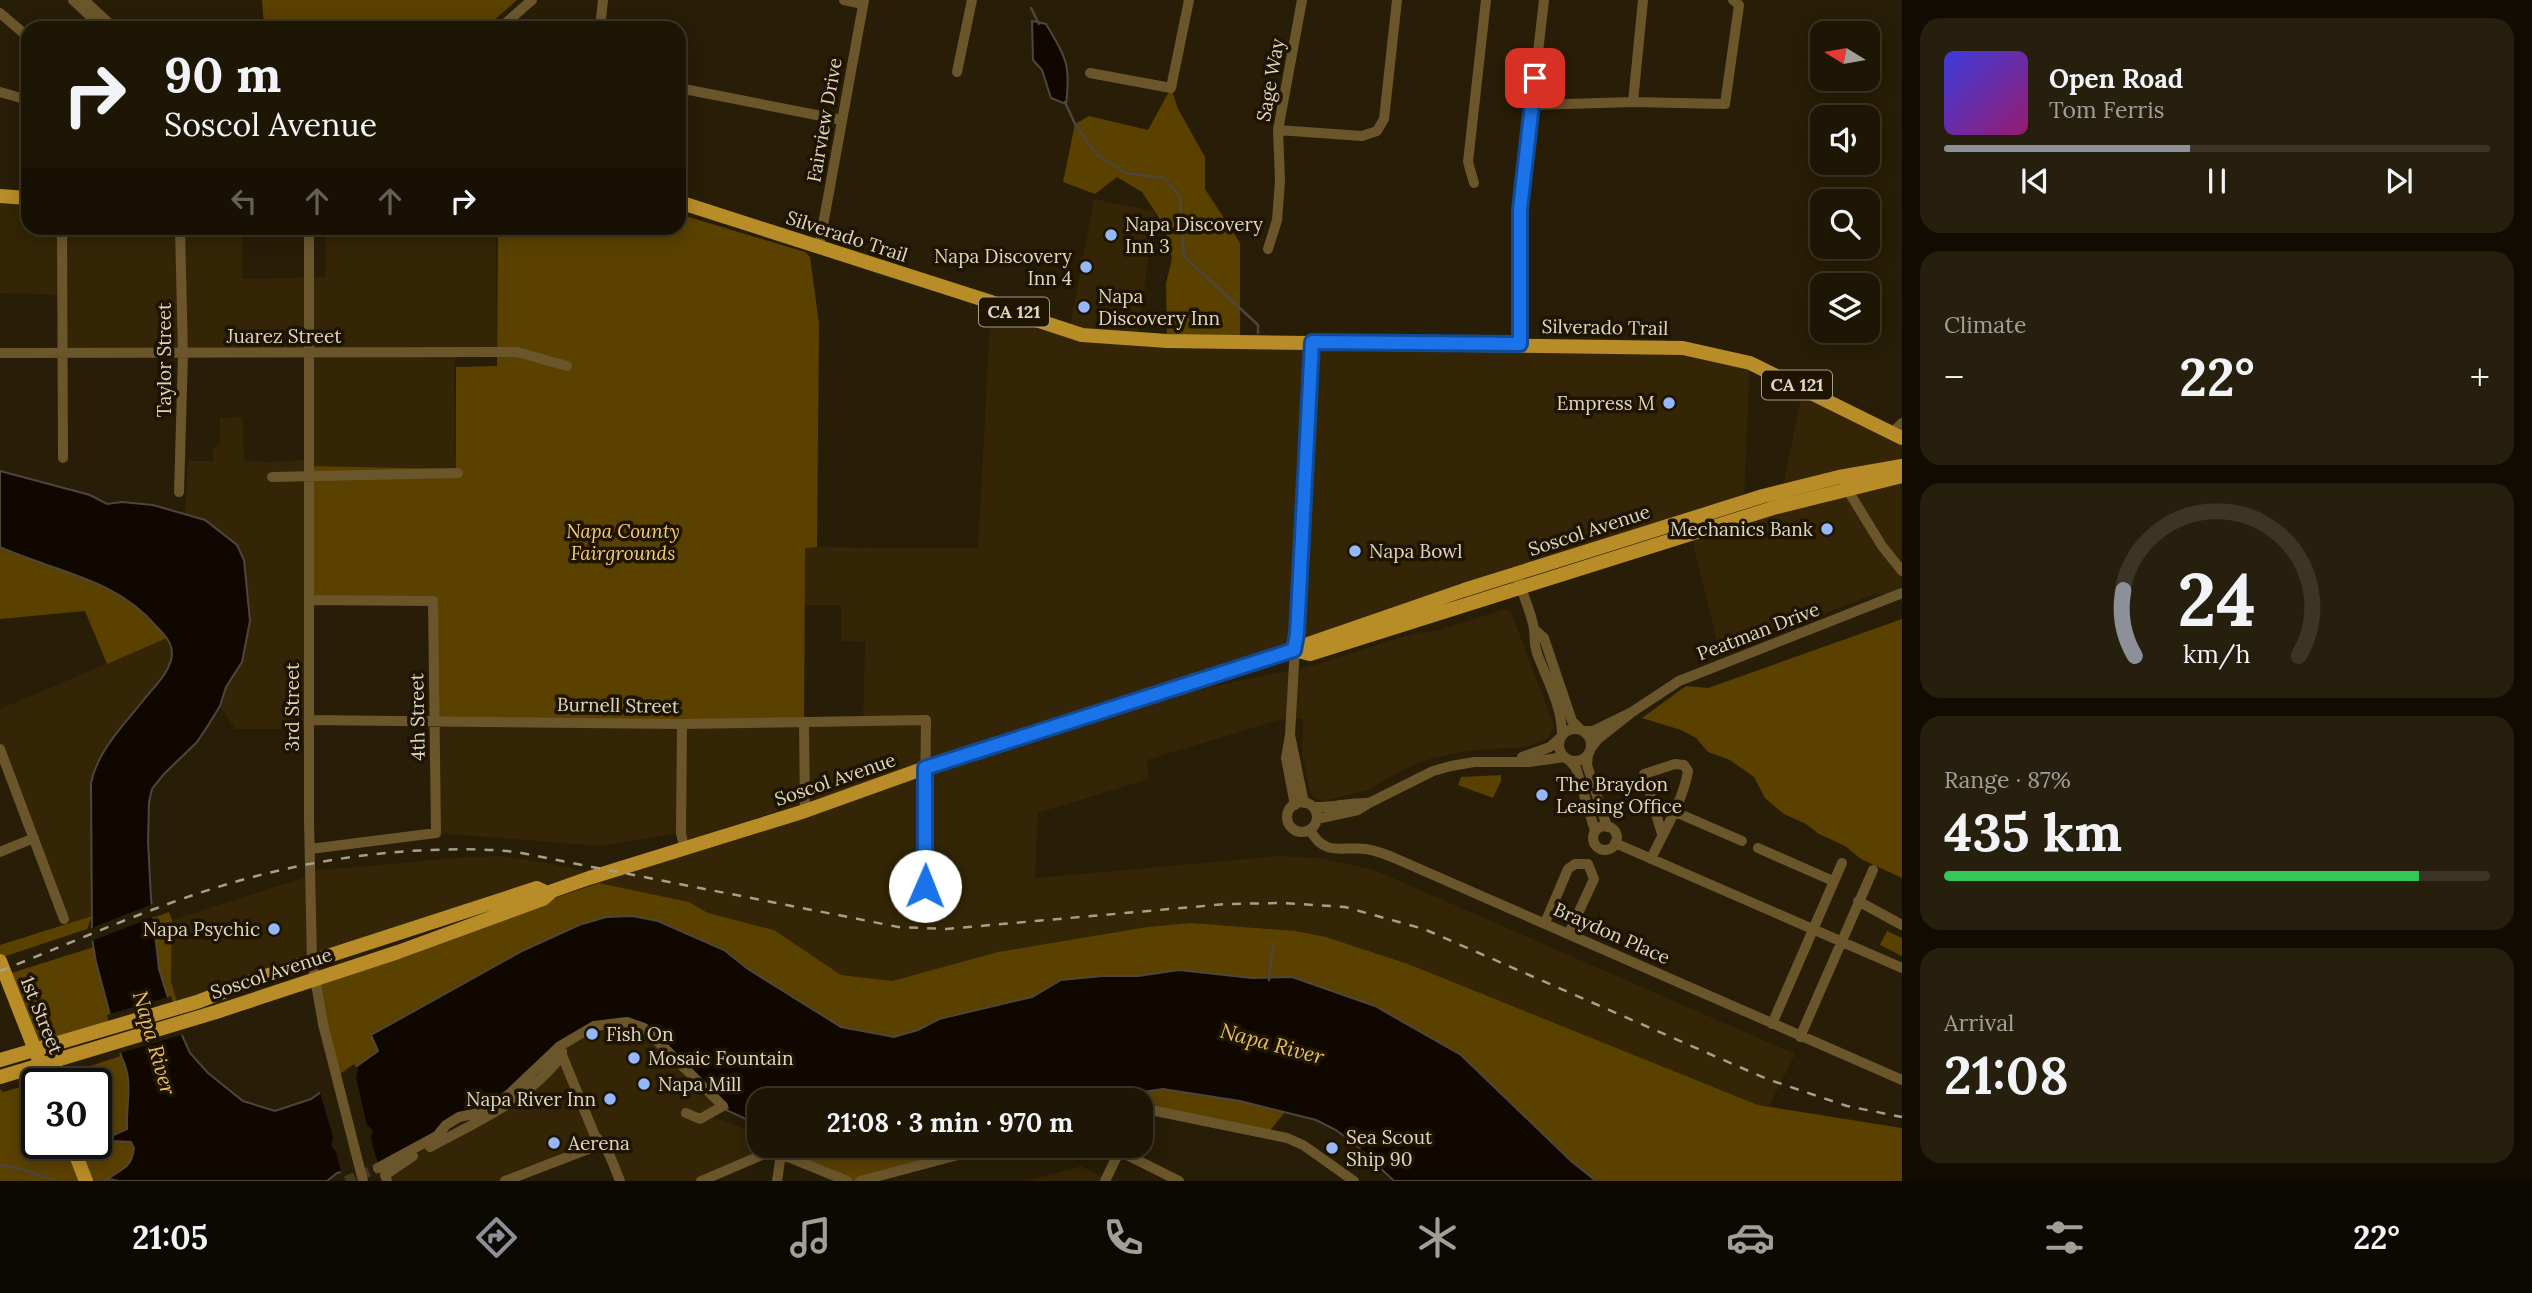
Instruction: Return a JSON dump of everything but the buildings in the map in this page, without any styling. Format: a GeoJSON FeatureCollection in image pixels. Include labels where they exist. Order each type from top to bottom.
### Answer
{"type":"FeatureCollection","features":[{"type":"Feature","properties":{"kind":"main road"},"geometry":{"type":"LineString","coordinates":[[0,196],[21,198]]}},
{"type":"Feature","properties":{"kind":"main road","name":"Silverado Trail"},"geometry":{"type":"LineString","coordinates":[[686,204],[1088,336],[1147,340],[1683,348],[1750,363],[1900,434]]}},
{"type":"Feature","properties":{"kind":"main road","name":"Soscol Avenue"},"geometry":{"type":"LineString","coordinates":[[4,1076],[407,949],[543,899],[547,893],[1294,650],[1300,645],[1395,612],[1763,496],[1839,477],[1902,466]]}},
{"type":"Feature","properties":{"kind":"main road","name":"Soscol Avenue"},"geometry":{"type":"LineString","coordinates":[[1294,650],[1310,654],[1755,514],[1902,476]]}},
{"type":"Feature","properties":{"kind":"main road","name":"Soscol Avenue"},"geometry":{"type":"LineString","coordinates":[[0,1060],[178,1007],[537,888],[547,893]]}},
{"type":"Feature","properties":{"kind":"main road","name":"1st Street"},"geometry":{"type":"LineString","coordinates":[[0,961],[42,1068]]}},
{"type":"Feature","properties":{"kind":"main road"},"geometry":{"type":"LineString","coordinates":[[77,1159],[86,1181]]}},
{"type":"Feature","properties":{"kind":"street"},"geometry":{"type":"LineString","coordinates":[[73,0],[96,21]]}},
{"type":"Feature","properties":{"kind":"street"},"geometry":{"type":"LineString","coordinates":[[84,0],[106,21]]}},
{"type":"Feature","properties":{"kind":"street"},"geometry":{"type":"LineString","coordinates":[[508,21],[532,0]]}},
{"type":"Feature","properties":{"kind":"street"},"geometry":{"type":"LineString","coordinates":[[601,21],[603,0]]}},
{"type":"Feature","properties":{"kind":"street"},"geometry":{"type":"LineString","coordinates":[[844,0],[864,2]]}},
{"type":"Feature","properties":{"kind":"street"},"geometry":{"type":"LineString","coordinates":[[957,72],[972,0]]}},
{"type":"Feature","properties":{"kind":"street"},"geometry":{"type":"LineString","coordinates":[[1090,73],[1171,88],[1189,0]]}},
{"type":"Feature","properties":{"kind":"street","name":"Sage Way"},"geometry":{"type":"LineString","coordinates":[[1268,249],[1277,220],[1280,181],[1278,130],[1303,0]]}},
{"type":"Feature","properties":{"kind":"street"},"geometry":{"type":"LineString","coordinates":[[1278,130],[1362,136],[1377,131],[1384,119],[1397,0]]}},
{"type":"Feature","properties":{"kind":"street"},"geometry":{"type":"LineString","coordinates":[[1474,183],[1468,162],[1486,0]]}},
{"type":"Feature","properties":{"kind":"street"},"geometry":{"type":"LineString","coordinates":[[1520,344],[1520,209],[1544,0]]}},
{"type":"Feature","properties":{"kind":"street"},"geometry":{"type":"LineString","coordinates":[[1633,102],[1643,0]]}},
{"type":"Feature","properties":{"kind":"street"},"geometry":{"type":"LineString","coordinates":[[1532,105],[1633,102],[1725,104],[1739,5],[1734,0]]}},
{"type":"Feature","properties":{"kind":"street","name":"Fairview Drive"},"geometry":{"type":"LineString","coordinates":[[819,247],[864,2]]}},
{"type":"Feature","properties":{"kind":"street"},"geometry":{"type":"LineString","coordinates":[[0,13],[21,31]]}},
{"type":"Feature","properties":{"kind":"street"},"geometry":{"type":"LineString","coordinates":[[686,89],[842,120]]}},
{"type":"Feature","properties":{"kind":"street"},"geometry":{"type":"LineString","coordinates":[[0,92],[21,98]]}},
{"type":"Feature","properties":{"kind":"street"},"geometry":{"type":"LineString","coordinates":[[61,235],[63,458]]}},
{"type":"Feature","properties":{"kind":"street","name":"Taylor Street"},"geometry":{"type":"LineString","coordinates":[[179,492],[183,354],[180,235]]}},
{"type":"Feature","properties":{"kind":"street","name":"3rd Street"},"geometry":{"type":"LineString","coordinates":[[309,235],[312,961],[323,1024],[363,1181]]}},
{"type":"Feature","properties":{"kind":"street"},"geometry":{"type":"LineString","coordinates":[[1304,805],[1289,811],[1289,824],[1297,831],[1310,830],[1317,819],[1304,805],[1290,735],[1312,342]]}},
{"type":"Feature","properties":{"kind":"street","name":"Juarez Street"},"geometry":{"type":"LineString","coordinates":[[0,354],[517,352],[567,366]]}},
{"type":"Feature","properties":{"kind":"street"},"geometry":{"type":"LineString","coordinates":[[272,477],[458,473]]}},
{"type":"Feature","properties":{"kind":"street"},"geometry":{"type":"LineString","coordinates":[[1847,489],[1887,554],[1902,571]]}},
{"type":"Feature","properties":{"kind":"street"},"geometry":{"type":"LineString","coordinates":[[1517,574],[1534,629],[1533,641],[1552,688],[1562,725],[1559,748],[1576,768],[1595,831],[1593,838],[1598,848]]}},
{"type":"Feature","properties":{"kind":"street","name":"Peatman Drive"},"geometry":{"type":"LineString","coordinates":[[1317,819],[1358,810],[1433,771],[1474,762],[1529,762],[1567,758],[1578,760],[1598,739],[1632,712],[1679,681],[1902,593]]}},
{"type":"Feature","properties":{"kind":"street","name":"4th Street"},"geometry":{"type":"LineString","coordinates":[[309,600],[433,601],[436,833],[310,849]]}},
{"type":"Feature","properties":{"kind":"street"},"geometry":{"type":"LineString","coordinates":[[1534,629],[1544,638],[1572,720],[1589,738],[1587,765],[1607,827],[1616,835],[1615,843],[1608,849],[1598,848]]}},
{"type":"Feature","properties":{"kind":"street","name":"Peatman Drive"},"geometry":{"type":"LineString","coordinates":[[1512,760],[1550,747],[1570,729],[1593,731],[1632,712]]}},
{"type":"Feature","properties":{"kind":"street","name":"Burnell Street"},"geometry":{"type":"LineString","coordinates":[[309,720],[682,724],[926,720],[925,768]]}},
{"type":"Feature","properties":{"kind":"street"},"geometry":{"type":"LineString","coordinates":[[804,722],[805,811]]}},
{"type":"Feature","properties":{"kind":"street"},"geometry":{"type":"LineString","coordinates":[[682,724],[681,833],[684,847]]}},
{"type":"Feature","properties":{"kind":"street"},"geometry":{"type":"LineString","coordinates":[[0,749],[64,919]]}},
{"type":"Feature","properties":{"kind":"street"},"geometry":{"type":"LineString","coordinates":[[1651,859],[1674,811],[1688,774],[1686,766],[1675,764],[1644,774],[1662,834]]}},
{"type":"Feature","properties":{"kind":"street"},"geometry":{"type":"LineString","coordinates":[[925,768],[925,886]]}},
{"type":"Feature","properties":{"kind":"street","name":"Peatman Drive"},"geometry":{"type":"LineString","coordinates":[[1304,805],[1330,808],[1354,802],[1369,803]]}},
{"type":"Feature","properties":{"kind":"street"},"geometry":{"type":"LineString","coordinates":[[1674,811],[1742,841]]}},
{"type":"Feature","properties":{"kind":"street"},"geometry":{"type":"LineString","coordinates":[[1595,831],[1600,827],[1607,827]]}},
{"type":"Feature","properties":{"kind":"street","name":"Braydon Place"},"geometry":{"type":"LineString","coordinates":[[1310,830],[1314,839],[1324,846],[1334,849],[1365,849],[1386,855],[1902,1080]]}},
{"type":"Feature","properties":{"kind":"street"},"geometry":{"type":"LineString","coordinates":[[0,852],[34,838]]}},
{"type":"Feature","properties":{"kind":"street"},"geometry":{"type":"LineString","coordinates":[[1615,843],[1902,968]]}},
{"type":"Feature","properties":{"kind":"street"},"geometry":{"type":"LineString","coordinates":[[1588,864],[1598,848]]}},
{"type":"Feature","properties":{"kind":"street"},"geometry":{"type":"LineString","coordinates":[[1758,848],[1833,881]]}},
{"type":"Feature","properties":{"kind":"street"},"geometry":{"type":"LineString","coordinates":[[1772,1024],[1842,863]]}},
{"type":"Feature","properties":{"kind":"street"},"geometry":{"type":"LineString","coordinates":[[1545,923],[1568,869],[1575,864],[1588,864]]}},
{"type":"Feature","properties":{"kind":"street"},"geometry":{"type":"LineString","coordinates":[[1569,933],[1594,879],[1588,864]]}},
{"type":"Feature","properties":{"kind":"street"},"geometry":{"type":"LineString","coordinates":[[1800,1037],[1873,870]]}},
{"type":"Feature","properties":{"kind":"street"},"geometry":{"type":"LineString","coordinates":[[1858,901],[1902,925]]}},
{"type":"Feature","properties":{"kind":"street"},"geometry":{"type":"LineString","coordinates":[[378,1168],[437,1136],[446,1125],[456,1119],[478,1113],[505,1098],[594,1026],[627,1022],[643,1028],[723,1106],[700,1119],[686,1113]]}},
{"type":"Feature","properties":{"kind":"street"},"geometry":{"type":"LineString","coordinates":[[561,1051],[595,1136],[604,1143],[620,1181]]}},
{"type":"Feature","properties":{"kind":"street"},"geometry":{"type":"LineString","coordinates":[[387,1181],[385,1175],[409,1158],[491,1115],[553,1067],[561,1051]]}},
{"type":"Feature","properties":{"kind":"street"},"geometry":{"type":"LineString","coordinates":[[1153,1110],[1287,1138],[1303,1145],[1353,1181]]}},
{"type":"Feature","properties":{"kind":"street"},"geometry":{"type":"LineString","coordinates":[[505,1181],[604,1143]]}},
{"type":"Feature","properties":{"kind":"street"},"geometry":{"type":"LineString","coordinates":[[701,1181],[755,1158]]}},
{"type":"Feature","properties":{"kind":"street"},"geometry":{"type":"LineString","coordinates":[[777,1181],[780,1158]]}},
{"type":"Feature","properties":{"kind":"street"},"geometry":{"type":"LineString","coordinates":[[791,1158],[847,1181]]}},
{"type":"Feature","properties":{"kind":"street"},"geometry":{"type":"LineString","coordinates":[[860,1181],[947,1158]]}},
{"type":"Feature","properties":{"kind":"street"},"geometry":{"type":"LineString","coordinates":[[1105,1181],[1116,1158]]}},
{"type":"Feature","properties":{"kind":"street"},"geometry":{"type":"LineString","coordinates":[[1137,1158],[1179,1181]]}},
{"type":"Feature","properties":{"kind":"shaded area"},"geometry":{"type":"Polygon","coordinates":[[[0,196],[21,198],[21,235],[242,235],[243,279],[325,277],[326,235],[496,235],[497,352],[457,352],[454,366],[456,469],[310,466],[309,729],[235,729],[220,706],[226,687],[242,661],[205,520],[185,514],[188,461],[213,461],[213,448],[220,442],[220,418],[243,417],[244,460],[309,460],[310,353],[62,353],[62,295],[0,293],[0,196]]]}},
{"type":"Feature","properties":{"kind":"shaded area"},"geometry":{"type":"Polygon","coordinates":[[[1094,199],[1154,211],[1138,339],[1653,347],[1750,363],[1744,501],[685,841],[683,832],[601,846],[436,833],[434,720],[863,721],[865,642],[841,641],[841,605],[804,605],[805,547],[978,548],[991,302],[1069,331],[1094,199]]]}},
{"type":"Feature","properties":{"kind":"shaded area"},"geometry":{"type":"Polygon","coordinates":[[[1803,387],[1902,436],[1902,465],[1782,491],[1803,387]]]}},
{"type":"Feature","properties":{"kind":"shaded area"},"geometry":{"type":"Polygon","coordinates":[[[1902,477],[1902,601],[1877,593],[1720,654],[1692,539],[1902,477]]]}},
{"type":"Feature","properties":{"kind":"shaded area"},"geometry":{"type":"Polygon","coordinates":[[[1505,609],[1511,612],[1554,725],[1549,737],[1544,741],[1525,747],[1465,751],[1430,759],[1407,768],[1368,790],[1324,801],[1314,798],[1310,792],[1302,753],[1303,719],[1279,720],[1147,760],[1149,779],[1038,813],[1035,878],[1279,856],[1319,858],[1372,869],[1795,1054],[1769,1106],[1758,1105],[1408,964],[1326,937],[1296,931],[1191,923],[1147,927],[998,952],[892,981],[841,975],[774,930],[708,913],[689,902],[599,883],[932,772],[981,759],[1193,690],[1308,667],[1414,633],[1436,631],[1505,609]]]}},
{"type":"Feature","properties":{"kind":"shaded area"},"geometry":{"type":"Polygon","coordinates":[[[167,638],[172,652],[169,666],[94,767],[91,783],[92,916],[66,924],[0,751],[0,709],[167,638]]]}},
{"type":"Feature","properties":{"kind":"shaded area"},"geometry":{"type":"Polygon","coordinates":[[[504,856],[587,872],[178,1007],[171,981],[172,920],[309,876],[310,871],[504,856]]]}},
{"type":"Feature","properties":{"kind":"shaded area"},"geometry":{"type":"Polygon","coordinates":[[[636,1024],[723,1106],[710,1116],[747,1130],[747,1158],[761,1158],[703,1181],[621,1181],[603,1144],[506,1181],[387,1181],[409,1158],[461,1131],[562,1048],[594,1026],[636,1024]]]}},
{"type":"Feature","properties":{"kind":"shaded area"},"geometry":{"type":"Polygon","coordinates":[[[1081,1166],[1108,1179],[1026,1181],[1081,1166]]]}},
{"type":"Feature","properties":{"kind":"green space"},"geometry":{"type":"Polygon","coordinates":[[[262,0],[517,0],[493,21],[264,21],[262,0]]]}},
{"type":"Feature","properties":{"kind":"green space"},"geometry":{"type":"Polygon","coordinates":[[[1171,88],[1178,109],[1205,157],[1205,189],[1240,243],[1240,341],[1167,341],[1166,284],[1172,258],[1163,224],[1142,192],[1117,177],[1095,194],[1063,182],[1075,124],[1089,116],[1148,130],[1171,88]]]}},
{"type":"Feature","properties":{"kind":"green space","name":"Napa County Fairgrounds"},"geometry":{"type":"Polygon","coordinates":[[[686,216],[805,252],[810,257],[819,324],[817,547],[805,548],[804,722],[434,720],[432,601],[309,600],[309,466],[456,469],[456,367],[497,366],[498,235],[686,235],[686,216]]]}},
{"type":"Feature","properties":{"kind":"green space"},"geometry":{"type":"Polygon","coordinates":[[[0,547],[105,586],[137,605],[167,638],[107,664],[85,611],[0,619],[0,547]]]}},
{"type":"Feature","properties":{"kind":"green space"},"geometry":{"type":"Polygon","coordinates":[[[1902,619],[1902,878],[1861,859],[1845,846],[1784,814],[1765,798],[1754,777],[1730,760],[1708,752],[1696,738],[1681,730],[1642,718],[1686,686],[1708,688],[1902,619]]]}},
{"type":"Feature","properties":{"kind":"green space"},"geometry":{"type":"Polygon","coordinates":[[[1501,775],[1493,798],[1458,785],[1461,777],[1501,775]]]}},
{"type":"Feature","properties":{"kind":"green space"},"geometry":{"type":"Polygon","coordinates":[[[599,883],[689,902],[708,913],[774,930],[841,975],[892,981],[998,952],[1147,927],[1191,923],[1296,931],[1326,937],[1408,964],[1758,1105],[1902,1128],[1902,1181],[1596,1181],[1571,1161],[1460,1055],[1375,1006],[1292,977],[1252,978],[1179,970],[1138,976],[1061,980],[1032,997],[939,1019],[918,1030],[894,1037],[841,1027],[748,969],[724,950],[658,921],[632,916],[606,917],[579,925],[522,951],[371,1035],[378,1051],[338,1081],[314,979],[599,883]]]}},
{"type":"Feature","properties":{"kind":"green space"},"geometry":{"type":"Polygon","coordinates":[[[169,912],[172,920],[171,981],[178,1007],[172,1009],[159,969],[153,918],[169,912]]]}},
{"type":"Feature","properties":{"kind":"green space"},"geometry":{"type":"Polygon","coordinates":[[[92,916],[87,929],[0,958],[0,945],[92,916]]]}},
{"type":"Feature","properties":{"kind":"green space"},"geometry":{"type":"Polygon","coordinates":[[[1887,931],[1902,938],[1902,956],[1880,945],[1887,931]]]}},
{"type":"Feature","properties":{"kind":"green space"},"geometry":{"type":"Polygon","coordinates":[[[94,947],[114,1026],[35,1050],[5,975],[94,947]]]}},
{"type":"Feature","properties":{"kind":"green space"},"geometry":{"type":"Polygon","coordinates":[[[121,1056],[125,1065],[128,1083],[127,1129],[120,1132],[113,1141],[131,1142],[134,1148],[131,1161],[109,1179],[119,1181],[0,1181],[0,1089],[3,1092],[21,1087],[21,1159],[112,1159],[112,1068],[84,1068],[121,1056]]]}},
{"type":"Feature","properties":{"kind":"green space"},"geometry":{"type":"Polygon","coordinates":[[[1163,1089],[1240,1101],[1285,1112],[1268,1133],[1153,1110],[1153,1090],[1163,1089]]]}},
{"type":"Feature","properties":{"kind":"green space"},"geometry":{"type":"Polygon","coordinates":[[[801,1158],[947,1158],[860,1181],[847,1181],[801,1158]]]}},
{"type":"Feature","properties":{"kind":"water"},"geometry":{"type":"Polygon","coordinates":[[[1032,21],[1046,24],[1062,54],[1068,79],[1066,104],[1051,98],[1042,70],[1033,60],[1032,21]]]}},
{"type":"Feature","properties":{"kind":"water","name":"Napa River"},"geometry":{"type":"Polygon","coordinates":[[[0,471],[90,495],[107,504],[122,502],[153,505],[205,520],[237,545],[244,560],[250,621],[242,662],[226,687],[220,706],[197,742],[152,789],[148,842],[159,969],[175,1020],[190,1053],[208,1073],[243,1101],[275,1111],[311,1099],[378,1051],[371,1035],[522,951],[579,925],[606,917],[632,916],[658,921],[724,950],[748,969],[841,1027],[894,1037],[918,1030],[939,1019],[1032,997],[1061,980],[1138,976],[1179,970],[1252,978],[1292,977],[1375,1006],[1461,1055],[1571,1161],[1596,1181],[1394,1181],[1356,1145],[1336,1130],[1316,1120],[1240,1101],[1163,1089],[1153,1090],[1153,1088],[747,1088],[747,1120],[726,1110],[728,1108],[654,1031],[598,1022],[504,1093],[383,1163],[337,1173],[327,1181],[108,1179],[128,1164],[134,1148],[131,1142],[112,1140],[112,1136],[127,1129],[128,1083],[92,939],[91,783],[111,740],[165,673],[171,660],[172,649],[159,629],[122,597],[83,578],[0,547],[0,471]]]}},
{"type":"Feature","properties":{"kind":"pier"},"geometry":{"type":"Polygon","coordinates":[[[155,903],[156,916],[89,942],[89,929],[155,903]]]}},
{"type":"Feature","properties":{"kind":"pier"},"geometry":{"type":"Polygon","coordinates":[[[171,996],[185,1034],[117,1054],[107,1015],[171,996]]]}},
{"type":"Feature","properties":{"kind":"pier"},"geometry":{"type":"Polygon","coordinates":[[[354,1064],[358,1069],[356,1077],[367,1125],[373,1130],[371,1139],[379,1167],[342,1175],[336,1152],[331,1146],[333,1137],[319,1089],[354,1064]]]}},
{"type":"Feature","properties":{"kind":"waterway"},"geometry":{"type":"LineString","coordinates":[[1031,8],[1039,24]]}},
{"type":"Feature","properties":{"kind":"waterway"},"geometry":{"type":"LineString","coordinates":[[1065,102],[1075,124],[1097,155],[1126,173],[1164,178],[1180,196],[1184,256],[1258,325],[1258,333]]}},
{"type":"Feature","properties":{"kind":"waterway"},"geometry":{"type":"LineString","coordinates":[[1269,980],[1273,945]]}},
{"type":"Feature","properties":{"kind":"waterway"},"geometry":{"type":"LineString","coordinates":[[0,1165],[22,1169],[55,1181]]}},
{"type":"Feature","properties":{"kind":"waterway"},"geometry":{"type":"LineString","coordinates":[[102,1181],[108,1179]]}},
{"type":"Feature","properties":{"kind":"tunnel"},"geometry":{"type":"LineString","coordinates":[[346,1181],[378,1168]]}},
{"type":"Feature","properties":{"kind":"railway"},"geometry":{"type":"LineString","coordinates":[[0,971],[148,911],[238,881],[323,862],[423,850],[477,849],[516,852],[898,927],[946,929],[1226,904],[1283,903],[1345,907],[1424,929],[1767,1079],[1847,1106],[1902,1117]]}},
{"type":"Feature","properties":{"kind":"place","name":"Napa Discovery Inn 3"},"geometry":{"type":"Point","coordinates":[1111,235]}},
{"type":"Feature","properties":{"kind":"place","name":"Napa Discovery Inn 4"},"geometry":{"type":"Point","coordinates":[1086,267]}},
{"type":"Feature","properties":{"kind":"place","name":"Napa Discovery Inn"},"geometry":{"type":"Point","coordinates":[1084,307]}},
{"type":"Feature","properties":{"kind":"place","name":"Empress M"},"geometry":{"type":"Point","coordinates":[1669,403]}},
{"type":"Feature","properties":{"kind":"place","name":"Mechanics Bank"},"geometry":{"type":"Point","coordinates":[1827,529]}},
{"type":"Feature","properties":{"kind":"place","name":"Napa Bowl"},"geometry":{"type":"Point","coordinates":[1355,551]}},
{"type":"Feature","properties":{"kind":"place","name":"The Braydon Leasing Office"},"geometry":{"type":"Point","coordinates":[1542,795]}},
{"type":"Feature","properties":{"kind":"place","name":"Napa Psychic"},"geometry":{"type":"Point","coordinates":[274,929]}},
{"type":"Feature","properties":{"kind":"place","name":"Fish On"},"geometry":{"type":"Point","coordinates":[592,1034]}},
{"type":"Feature","properties":{"kind":"place","name":"Mosaic Fountain"},"geometry":{"type":"Point","coordinates":[634,1058]}},
{"type":"Feature","properties":{"kind":"place","name":"Napa Mill"},"geometry":{"type":"Point","coordinates":[644,1084]}},
{"type":"Feature","properties":{"kind":"place","name":"Napa River Inn"},"geometry":{"type":"Point","coordinates":[610,1099]}},
{"type":"Feature","properties":{"kind":"place","name":"Aerena"},"geometry":{"type":"Point","coordinates":[554,1143]}},
{"type":"Feature","properties":{"kind":"place","name":"Sea Scout Ship 90"},"geometry":{"type":"Point","coordinates":[1332,1148]}},
{"type":"Feature","properties":{"kind":"route"},"geometry":{"type":"LineString","coordinates":[[925,886],[925,768],[1294,650],[1312,342],[1520,344],[1520,209],[1535,78]]}}]}
